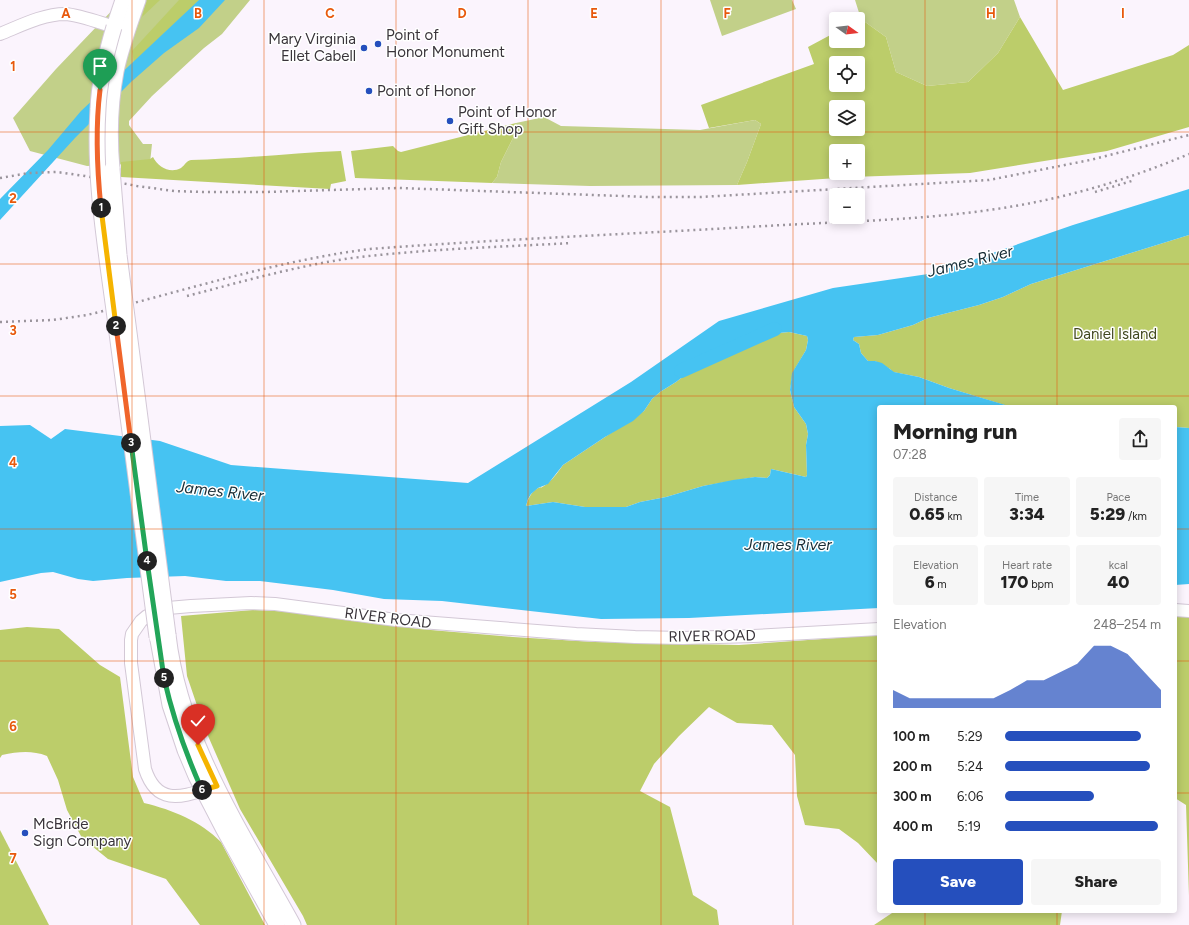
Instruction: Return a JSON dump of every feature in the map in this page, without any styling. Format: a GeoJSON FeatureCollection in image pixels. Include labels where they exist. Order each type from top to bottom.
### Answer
{"type":"FeatureCollection","features":[{"type":"Feature","properties":{"kind":"main road"},"geometry":{"type":"LineString","coordinates":[[121,29],[122,0]]}},
{"type":"Feature","properties":{"kind":"main road"},"geometry":{"type":"LineString","coordinates":[[138,0],[106,58],[98,108],[96,161],[124,389],[162,636],[170,705],[185,750],[210,788],[293,925]]}},
{"type":"Feature","properties":{"kind":"main road"},"geometry":{"type":"LineString","coordinates":[[210,788],[277,925]]}},
{"type":"Feature","properties":{"kind":"street"},"geometry":{"type":"LineString","coordinates":[[0,34],[27,23],[66,14],[121,29]]}},
{"type":"Feature","properties":{"kind":"street","name":"RIVER ROAD"},"geometry":{"type":"LineString","coordinates":[[210,788],[178,796],[166,795],[155,789],[147,776],[143,758],[131,663],[131,640],[132,634],[141,620],[168,608],[244,603],[276,604],[396,620],[635,637],[683,638],[753,636],[877,629]]}},
{"type":"Feature","properties":{"kind":"street"},"geometry":{"type":"LineString","coordinates":[[1177,610],[1189,611]]}},
{"type":"Feature","properties":{"kind":"green space"},"geometry":{"type":"Polygon","coordinates":[[[122,0],[250,0],[222,34],[204,48],[152,96],[129,121],[129,125],[143,144],[152,144],[150,163],[87,166],[30,151],[13,118],[56,69],[122,0]]]}},
{"type":"Feature","properties":{"kind":"green space"},"geometry":{"type":"Polygon","coordinates":[[[147,0],[160,0],[142,17],[147,0]]]}},
{"type":"Feature","properties":{"kind":"green space"},"geometry":{"type":"Polygon","coordinates":[[[179,0],[199,0],[134,62],[132,51],[179,0]]]}},
{"type":"Feature","properties":{"kind":"green space"},"geometry":{"type":"Polygon","coordinates":[[[710,0],[792,0],[796,9],[722,36],[710,0]]]}},
{"type":"Feature","properties":{"kind":"green space"},"geometry":{"type":"Polygon","coordinates":[[[855,0],[1014,0],[1020,17],[998,53],[968,82],[927,86],[896,72],[886,37],[865,22],[865,12],[859,12],[855,0]]]}},
{"type":"Feature","properties":{"kind":"green space"},"geometry":{"type":"Polygon","coordinates":[[[1020,17],[1063,90],[1173,55],[1189,45],[1189,127],[1107,151],[970,173],[865,177],[865,144],[829,144],[829,179],[737,185],[761,124],[755,120],[709,128],[701,105],[814,64],[808,47],[829,36],[829,48],[865,48],[865,22],[886,37],[896,72],[927,86],[968,82],[998,53],[1020,17]]]}},
{"type":"Feature","properties":{"kind":"green space"},"geometry":{"type":"Polygon","coordinates":[[[544,117],[561,126],[700,130],[755,120],[761,124],[737,185],[590,186],[492,183],[497,177],[501,162],[513,138],[516,123],[544,117]]]}},
{"type":"Feature","properties":{"kind":"green space"},"geometry":{"type":"Polygon","coordinates":[[[516,123],[513,138],[501,162],[497,177],[492,183],[355,178],[351,151],[393,146],[401,152],[516,123]]]}},
{"type":"Feature","properties":{"kind":"green space"},"geometry":{"type":"Polygon","coordinates":[[[341,151],[346,181],[331,184],[330,189],[121,177],[121,162],[150,159],[153,157],[161,166],[169,170],[177,170],[191,160],[341,151]]]}},
{"type":"Feature","properties":{"kind":"green space","name":"Daniel Island"},"geometry":{"type":"Polygon","coordinates":[[[1189,235],[1189,428],[1177,427],[1177,405],[1004,405],[919,377],[893,372],[875,361],[868,361],[861,353],[859,344],[853,340],[854,337],[878,335],[913,325],[928,318],[979,305],[1003,297],[1031,284],[1189,235]]]}},
{"type":"Feature","properties":{"kind":"green space"},"geometry":{"type":"Polygon","coordinates":[[[789,332],[807,336],[808,340],[806,350],[793,372],[790,390],[794,407],[806,424],[808,434],[806,445],[806,477],[771,469],[770,475],[767,478],[755,477],[703,486],[626,507],[585,507],[553,502],[526,506],[533,492],[550,482],[563,465],[644,411],[652,399],[660,392],[692,370],[701,361],[709,357],[715,349],[730,343],[748,343],[756,337],[769,334],[789,332]]]}},
{"type":"Feature","properties":{"kind":"green space"},"geometry":{"type":"Polygon","coordinates":[[[253,610],[298,612],[419,629],[595,642],[739,645],[877,635],[877,863],[858,843],[839,829],[805,825],[797,796],[795,755],[772,725],[737,723],[709,707],[679,736],[654,764],[640,791],[670,807],[693,895],[717,910],[719,925],[307,925],[240,809],[205,729],[187,676],[181,616],[253,610]]]}},
{"type":"Feature","properties":{"kind":"green space"},"geometry":{"type":"Polygon","coordinates":[[[1177,617],[1189,617],[1189,896],[1186,805],[1177,799],[1177,617]]]}},
{"type":"Feature","properties":{"kind":"green space"},"geometry":{"type":"Polygon","coordinates":[[[27,627],[59,629],[100,665],[120,677],[133,777],[144,803],[186,817],[204,828],[221,842],[265,925],[200,925],[166,879],[108,859],[82,838],[67,810],[58,780],[47,756],[24,752],[2,755],[0,758],[0,630],[27,627]]]}},
{"type":"Feature","properties":{"kind":"green space"},"geometry":{"type":"Polygon","coordinates":[[[0,830],[49,925],[0,925],[0,830]]]}},
{"type":"Feature","properties":{"kind":"green space"},"geometry":{"type":"Polygon","coordinates":[[[892,913],[1062,913],[1060,925],[874,925],[892,913]]]}},
{"type":"Feature","properties":{"kind":"water"},"geometry":{"type":"Polygon","coordinates":[[[199,0],[225,0],[199,28],[164,53],[131,82],[75,138],[0,220],[0,199],[48,150],[81,111],[199,0]]]}},
{"type":"Feature","properties":{"kind":"water","name":"James River"},"geometry":{"type":"Polygon","coordinates":[[[1189,189],[1189,235],[1031,284],[1003,297],[979,305],[928,318],[913,325],[878,335],[854,337],[853,340],[859,344],[861,353],[868,361],[882,363],[894,372],[919,377],[949,388],[1005,405],[877,405],[877,608],[689,618],[601,619],[442,601],[384,599],[333,590],[260,581],[226,581],[185,576],[93,581],[78,579],[53,572],[41,573],[0,582],[0,426],[30,425],[51,439],[65,429],[160,441],[231,465],[468,483],[631,382],[719,321],[833,288],[935,273],[1073,225],[1189,189]],[[789,332],[769,334],[756,337],[748,343],[730,343],[715,349],[709,357],[701,361],[692,370],[652,399],[644,411],[633,421],[605,437],[563,465],[548,484],[538,488],[531,494],[526,506],[553,502],[585,507],[626,507],[703,486],[755,477],[767,478],[770,475],[771,469],[806,477],[806,445],[808,434],[806,424],[794,407],[790,390],[792,373],[806,350],[808,340],[807,336],[789,332]]]}},
{"type":"Feature","properties":{"kind":"water"},"geometry":{"type":"Polygon","coordinates":[[[1177,427],[1189,428],[1189,584],[1177,585],[1177,427]]]}},
{"type":"Feature","properties":{"kind":"waterway","name":"James River"},"geometry":{"type":"LineString","coordinates":[[681,371],[775,329]]}},
{"type":"Feature","properties":{"kind":"railway"},"geometry":{"type":"LineString","coordinates":[[0,178],[29,173],[57,172],[137,186],[174,191],[202,192],[264,192],[399,188],[649,197],[701,197],[989,180],[1090,160],[1189,135]]}},
{"type":"Feature","properties":{"kind":"railway"},"geometry":{"type":"LineString","coordinates":[[0,322],[53,320],[87,315],[263,269],[334,254],[370,249],[518,239],[919,218],[995,209],[1033,203],[1101,186],[1160,166],[1189,154]]}},
{"type":"Feature","properties":{"kind":"railway"},"geometry":{"type":"LineString","coordinates":[[1095,192],[1135,180]]}},
{"type":"Feature","properties":{"kind":"railway"},"geometry":{"type":"LineString","coordinates":[[187,296],[289,270],[352,258],[434,250],[572,243]]}},
{"type":"Feature","properties":{"kind":"place","name":"Point of Honor Monument"},"geometry":{"type":"Point","coordinates":[378,44]}},
{"type":"Feature","properties":{"kind":"place","name":"Mary Virginia Ellet Cabell"},"geometry":{"type":"Point","coordinates":[364,48]}},
{"type":"Feature","properties":{"kind":"place","name":"Point of Honor"},"geometry":{"type":"Point","coordinates":[369,91]}},
{"type":"Feature","properties":{"kind":"place","name":"Point of Honor Gift Shop"},"geometry":{"type":"Point","coordinates":[450,121]}},
{"type":"Feature","properties":{"kind":"place","name":"McBride Sign Company"},"geometry":{"type":"Point","coordinates":[25,833]}},
{"type":"Feature","properties":{"kind":"route"},"geometry":{"type":"LineString","coordinates":[[100,90],[97,130],[97,173],[157,637],[163,674],[174,720],[185,750],[203,790],[217,786],[198,745]]}}]}
